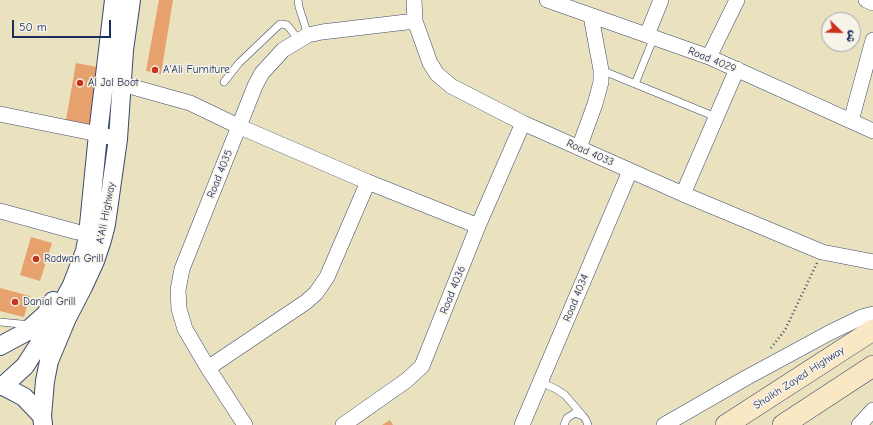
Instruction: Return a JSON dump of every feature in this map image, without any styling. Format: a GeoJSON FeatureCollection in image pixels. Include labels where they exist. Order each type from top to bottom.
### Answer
{"type":"FeatureCollection","features":[{"type":"Feature","properties":{"kind":"main road","name":"Shaikh Zayed Highway"},"geometry":{"type":"LineString","coordinates":[[726,425],[873,330]]}},
{"type":"Feature","properties":{"kind":"main road"},"geometry":{"type":"LineString","coordinates":[[783,425],[873,366]]}},
{"type":"Feature","properties":{"kind":"street","name":"A'Ali Highway"},"geometry":{"type":"LineString","coordinates":[[2,386],[25,366],[41,324],[72,285],[83,256],[88,235],[114,0]]}},
{"type":"Feature","properties":{"kind":"street","name":"A'Ali Highway"},"geometry":{"type":"LineString","coordinates":[[43,421],[45,381],[49,361],[67,318],[84,287],[95,261],[106,224],[118,139],[124,50],[131,0]]}},
{"type":"Feature","properties":{"kind":"street"},"geometry":{"type":"LineString","coordinates":[[140,0],[132,51],[122,84],[190,104],[368,182],[478,226]]}},
{"type":"Feature","properties":{"kind":"street","name":"Road 4033"},"geometry":{"type":"LineString","coordinates":[[414,0],[415,22],[430,63],[438,74],[451,86],[522,123],[683,194],[822,252],[873,262]]}},
{"type":"Feature","properties":{"kind":"street","name":"Road 4029"},"geometry":{"type":"LineString","coordinates":[[547,0],[709,57],[873,131]]}},
{"type":"Feature","properties":{"kind":"street"},"geometry":{"type":"LineString","coordinates":[[651,36],[661,0]]}},
{"type":"Feature","properties":{"kind":"street"},"geometry":{"type":"LineString","coordinates":[[709,57],[737,0]]}},
{"type":"Feature","properties":{"kind":"street"},"geometry":{"type":"LineString","coordinates":[[866,0],[873,3]]}},
{"type":"Feature","properties":{"kind":"street"},"geometry":{"type":"LineString","coordinates":[[579,148],[599,93],[601,82],[601,70],[591,16]]}},
{"type":"Feature","properties":{"kind":"street","name":"Road 4035"},"geometry":{"type":"LineString","coordinates":[[245,425],[185,329],[179,309],[178,290],[182,269],[238,126],[262,73],[283,50],[303,38],[322,32],[415,22]]}},
{"type":"Feature","properties":{"kind":"street"},"geometry":{"type":"LineString","coordinates":[[851,121],[871,55],[873,40]]}},
{"type":"Feature","properties":{"kind":"street"},"geometry":{"type":"LineString","coordinates":[[683,194],[737,69]]}},
{"type":"Feature","properties":{"kind":"street"},"geometry":{"type":"LineString","coordinates":[[0,114],[118,139]]}},
{"type":"Feature","properties":{"kind":"street","name":"Road 4036"},"geometry":{"type":"LineString","coordinates":[[343,425],[407,380],[422,366],[478,226],[522,123]]}},
{"type":"Feature","properties":{"kind":"street","name":"Road 4034"},"geometry":{"type":"LineString","coordinates":[[522,425],[630,171]]}},
{"type":"Feature","properties":{"kind":"street"},"geometry":{"type":"LineString","coordinates":[[208,368],[306,302],[316,293],[327,277],[368,182]]}},
{"type":"Feature","properties":{"kind":"street"},"geometry":{"type":"LineString","coordinates":[[0,346],[41,324],[68,270],[77,232],[93,185]]}},
{"type":"Feature","properties":{"kind":"street"},"geometry":{"type":"LineString","coordinates":[[0,211],[77,232]]}},
{"type":"Feature","properties":{"kind":"street"},"geometry":{"type":"LineString","coordinates":[[664,425],[744,379],[829,333],[862,317],[873,314]]}},
{"type":"Feature","properties":{"kind":"street"},"geometry":{"type":"LineString","coordinates":[[2,386],[24,397],[43,421]]}},
{"type":"Feature","properties":{"kind":"street"},"geometry":{"type":"LineString","coordinates":[[860,425],[873,410]]}},
{"type":"Feature","properties":{"kind":"lane"},"geometry":{"type":"LineString","coordinates":[[298,0],[303,38]]}},
{"type":"Feature","properties":{"kind":"lane"},"geometry":{"type":"LineString","coordinates":[[224,82],[239,63],[280,24],[287,25],[303,38]]}},
{"type":"Feature","properties":{"kind":"lane"},"geometry":{"type":"LineString","coordinates":[[635,84],[651,36]]}},
{"type":"Feature","properties":{"kind":"lane"},"geometry":{"type":"LineString","coordinates":[[601,70],[716,117]]}},
{"type":"Feature","properties":{"kind":"lane"},"geometry":{"type":"LineString","coordinates":[[0,322],[41,324]]}},
{"type":"Feature","properties":{"kind":"lane"},"geometry":{"type":"LineString","coordinates":[[541,382],[565,395],[583,416],[588,425]]}},
{"type":"Feature","properties":{"kind":"lane"},"geometry":{"type":"LineString","coordinates":[[564,425],[570,415],[575,414],[583,416]]}},
{"type":"Feature","properties":{"kind":"path"},"geometry":{"type":"LineString","coordinates":[[766,352],[785,330],[822,252]]}},
{"type":"Feature","properties":{"kind":"building"},"geometry":{"type":"Polygon","coordinates":[[[159,0],[173,0],[161,74],[146,71],[159,0]]]}},
{"type":"Feature","properties":{"kind":"building"},"geometry":{"type":"Polygon","coordinates":[[[76,63],[103,68],[92,125],[66,120],[76,63]]]}},
{"type":"Feature","properties":{"kind":"building","name":"Radwan Grill"},"geometry":{"type":"Polygon","coordinates":[[[31,237],[52,243],[40,281],[20,275],[31,237]]]}},
{"type":"Feature","properties":{"kind":"building","name":"Danial Grill"},"geometry":{"type":"Polygon","coordinates":[[[0,288],[30,296],[24,317],[0,311],[0,288]]]}},
{"type":"Feature","properties":{"kind":"building"},"geometry":{"type":"Polygon","coordinates":[[[390,420],[393,425],[382,425],[390,420]]]}},
{"type":"Feature","properties":{"kind":"place","name":"A'Ali Furniture"},"geometry":{"type":"Point","coordinates":[155,70]}},
{"type":"Feature","properties":{"kind":"place","name":"Al Jal Boot"},"geometry":{"type":"Point","coordinates":[80,83]}},
{"type":"Feature","properties":{"kind":"place","name":"Radwan Grill"},"geometry":{"type":"Point","coordinates":[36,259]}},
{"type":"Feature","properties":{"kind":"place","name":"Danial Grill"},"geometry":{"type":"Point","coordinates":[15,302]}}]}
